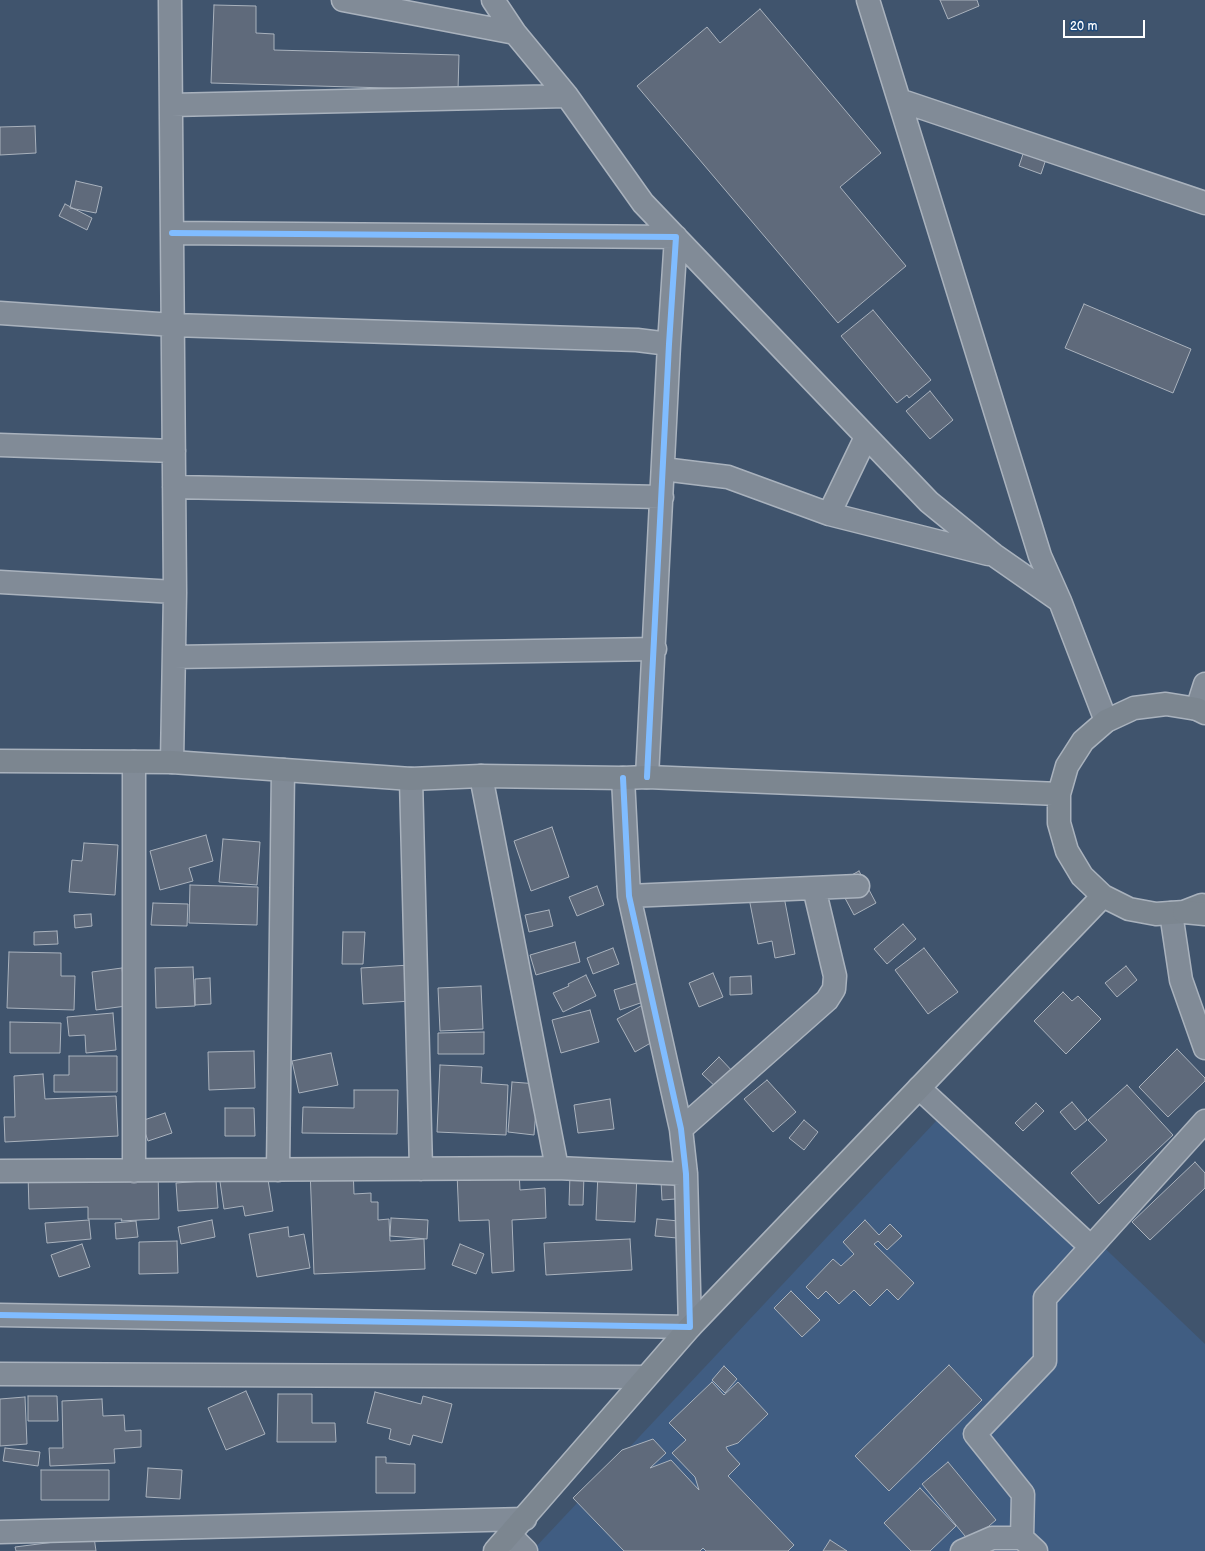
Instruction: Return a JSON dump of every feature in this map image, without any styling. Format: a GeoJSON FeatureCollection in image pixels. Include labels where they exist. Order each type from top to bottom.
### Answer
{"type":"FeatureCollection","features":[{"type":"Feature","properties":{"kind":"main road"},"geometry":{"type":"LineString","coordinates":[[1201,711],[1166,704],[1134,708],[1106,721],[1083,741],[1067,766],[1059,794],[1059,823],[1067,851],[1082,876],[1103,896],[1128,909],[1156,914],[1186,913],[1205,904]]}},
{"type":"Feature","properties":{"kind":"main road"},"geometry":{"type":"LineString","coordinates":[[0,760],[172,762],[411,779],[481,776],[647,777],[1059,794]]}},
{"type":"Feature","properties":{"kind":"main road"},"geometry":{"type":"LineString","coordinates":[[502,1543],[525,1519],[645,1377],[690,1327],[1103,896]]}},
{"type":"Feature","properties":{"kind":"street"},"geometry":{"type":"LineString","coordinates":[[170,0],[175,592],[172,762]]}},
{"type":"Feature","properties":{"kind":"street"},"geometry":{"type":"LineString","coordinates":[[343,0],[515,33]]}},
{"type":"Feature","properties":{"kind":"street"},"geometry":{"type":"LineString","coordinates":[[493,0],[515,33],[567,96],[643,203],[929,502],[994,555],[1060,601]]}},
{"type":"Feature","properties":{"kind":"street"},"geometry":{"type":"LineString","coordinates":[[868,0],[1040,556],[1060,601],[1106,721]]}},
{"type":"Feature","properties":{"kind":"street"},"geometry":{"type":"LineString","coordinates":[[171,106],[567,96]]}},
{"type":"Feature","properties":{"kind":"street"},"geometry":{"type":"LineString","coordinates":[[899,100],[1205,203]]}},
{"type":"Feature","properties":{"kind":"street"},"geometry":{"type":"LineString","coordinates":[[172,233],[676,237]]}},
{"type":"Feature","properties":{"kind":"street"},"geometry":{"type":"LineString","coordinates":[[647,777],[655,649],[669,344],[676,237]]}},
{"type":"Feature","properties":{"kind":"street"},"geometry":{"type":"LineString","coordinates":[[0,313],[173,325],[637,340],[669,344]]}},
{"type":"Feature","properties":{"kind":"street"},"geometry":{"type":"LineString","coordinates":[[830,514],[866,437]]}},
{"type":"Feature","properties":{"kind":"street"},"geometry":{"type":"LineString","coordinates":[[0,445],[174,451]]}},
{"type":"Feature","properties":{"kind":"street"},"geometry":{"type":"LineString","coordinates":[[663,469],[728,477],[830,514],[994,555]]}},
{"type":"Feature","properties":{"kind":"street"},"geometry":{"type":"LineString","coordinates":[[174,487],[662,497]]}},
{"type":"Feature","properties":{"kind":"street"},"geometry":{"type":"LineString","coordinates":[[0,582],[175,592]]}},
{"type":"Feature","properties":{"kind":"street"},"geometry":{"type":"LineString","coordinates":[[174,657],[655,649]]}},
{"type":"Feature","properties":{"kind":"street"},"geometry":{"type":"LineString","coordinates":[[1201,711],[1205,684]]}},
{"type":"Feature","properties":{"kind":"street"},"geometry":{"type":"LineString","coordinates":[[134,762],[134,1170]]}},
{"type":"Feature","properties":{"kind":"street"},"geometry":{"type":"LineString","coordinates":[[278,1170],[283,770]]}},
{"type":"Feature","properties":{"kind":"street"},"geometry":{"type":"LineString","coordinates":[[481,776],[557,1168]]}},
{"type":"Feature","properties":{"kind":"street"},"geometry":{"type":"LineString","coordinates":[[0,1315],[690,1327],[686,1174],[681,1129],[629,896],[623,778]]}},
{"type":"Feature","properties":{"kind":"street"},"geometry":{"type":"LineString","coordinates":[[411,779],[421,1169]]}},
{"type":"Feature","properties":{"kind":"street"},"geometry":{"type":"LineString","coordinates":[[629,896],[858,886]]}},
{"type":"Feature","properties":{"kind":"street"},"geometry":{"type":"LineString","coordinates":[[681,1129],[827,1000],[834,989],[835,976],[814,888]]}},
{"type":"Feature","properties":{"kind":"street"},"geometry":{"type":"LineString","coordinates":[[1186,913],[1181,980],[1205,1048]]}},
{"type":"Feature","properties":{"kind":"street"},"geometry":{"type":"LineString","coordinates":[[919,1088],[1092,1247]]}},
{"type":"Feature","properties":{"kind":"street"},"geometry":{"type":"LineString","coordinates":[[962,1551],[992,1538],[1029,1544],[1023,1494],[975,1434],[1045,1361],[1045,1298],[1205,1121]]}},
{"type":"Feature","properties":{"kind":"street"},"geometry":{"type":"LineString","coordinates":[[0,1171],[557,1168],[686,1174]]}},
{"type":"Feature","properties":{"kind":"street"},"geometry":{"type":"LineString","coordinates":[[0,1374],[645,1377]]}},
{"type":"Feature","properties":{"kind":"street"},"geometry":{"type":"LineString","coordinates":[[0,1532],[525,1519]]}},
{"type":"Feature","properties":{"kind":"street"},"geometry":{"type":"LineString","coordinates":[[502,1543],[526,1551]]}},
{"type":"Feature","properties":{"kind":"shaded area"},"geometry":{"type":"Polygon","coordinates":[[[953,1103],[1205,1344],[1205,1551],[532,1551],[953,1103]]]}},
{"type":"Feature","properties":{"kind":"building"},"geometry":{"type":"Polygon","coordinates":[[[940,0],[977,0],[979,6],[948,19],[940,0]]]}},
{"type":"Feature","properties":{"kind":"building"},"geometry":{"type":"Polygon","coordinates":[[[214,5],[256,6],[256,33],[274,34],[274,50],[459,55],[458,90],[211,83],[214,5]]]}},
{"type":"Feature","properties":{"kind":"building"},"geometry":{"type":"Polygon","coordinates":[[[760,9],[881,153],[840,187],[906,266],[838,323],[637,86],[707,27],[720,43],[760,9]]]}},
{"type":"Feature","properties":{"kind":"building"},"geometry":{"type":"Polygon","coordinates":[[[35,126],[36,153],[0,155],[0,127],[35,126]]]}},
{"type":"Feature","properties":{"kind":"building"},"geometry":{"type":"Polygon","coordinates":[[[1026,145],[1048,153],[1041,174],[1019,166],[1026,145]]]}},
{"type":"Feature","properties":{"kind":"building"},"geometry":{"type":"Polygon","coordinates":[[[76,181],[102,187],[96,213],[70,208],[76,181]]]}},
{"type":"Feature","properties":{"kind":"building"},"geometry":{"type":"Polygon","coordinates":[[[65,204],[92,218],[87,230],[59,216],[65,204]]]}},
{"type":"Feature","properties":{"kind":"building"},"geometry":{"type":"Polygon","coordinates":[[[1084,304],[1191,349],[1173,393],[1065,348],[1084,304]]]}},
{"type":"Feature","properties":{"kind":"building"},"geometry":{"type":"Polygon","coordinates":[[[873,310],[931,380],[909,398],[907,395],[897,403],[841,336],[873,310]]]}},
{"type":"Feature","properties":{"kind":"building"},"geometry":{"type":"Polygon","coordinates":[[[930,391],[953,420],[930,439],[906,411],[930,391]]]}},
{"type":"Feature","properties":{"kind":"building"},"geometry":{"type":"Polygon","coordinates":[[[552,827],[569,877],[531,891],[514,841],[552,827]]]}},
{"type":"Feature","properties":{"kind":"building"},"geometry":{"type":"Polygon","coordinates":[[[206,835],[213,861],[189,868],[193,881],[160,890],[150,851],[206,835]]]}},
{"type":"Feature","properties":{"kind":"building"},"geometry":{"type":"Polygon","coordinates":[[[223,839],[260,842],[257,885],[219,882],[223,839]]]}},
{"type":"Feature","properties":{"kind":"building"},"geometry":{"type":"Polygon","coordinates":[[[84,843],[118,845],[115,895],[69,892],[72,860],[82,861],[84,843]]]}},
{"type":"Feature","properties":{"kind":"building"},"geometry":{"type":"Polygon","coordinates":[[[859,871],[876,903],[854,915],[837,883],[859,871]]]}},
{"type":"Feature","properties":{"kind":"building"},"geometry":{"type":"Polygon","coordinates":[[[781,881],[795,954],[775,958],[772,941],[758,944],[747,888],[781,881]]]}},
{"type":"Feature","properties":{"kind":"building"},"geometry":{"type":"Polygon","coordinates":[[[190,885],[258,887],[257,925],[189,923],[190,885]]]}},
{"type":"Feature","properties":{"kind":"building"},"geometry":{"type":"Polygon","coordinates":[[[597,886],[604,905],[577,916],[569,897],[597,886]]]}},
{"type":"Feature","properties":{"kind":"building"},"geometry":{"type":"Polygon","coordinates":[[[153,903],[188,904],[187,926],[151,925],[153,903]]]}},
{"type":"Feature","properties":{"kind":"building"},"geometry":{"type":"Polygon","coordinates":[[[549,910],[553,926],[529,932],[525,915],[549,910]]]}},
{"type":"Feature","properties":{"kind":"building"},"geometry":{"type":"Polygon","coordinates":[[[91,914],[92,926],[75,928],[74,915],[91,914]]]}},
{"type":"Feature","properties":{"kind":"building"},"geometry":{"type":"Polygon","coordinates":[[[903,924],[916,939],[887,964],[874,949],[903,924]]]}},
{"type":"Feature","properties":{"kind":"building"},"geometry":{"type":"Polygon","coordinates":[[[57,931],[58,944],[34,945],[34,932],[57,931]]]}},
{"type":"Feature","properties":{"kind":"building"},"geometry":{"type":"Polygon","coordinates":[[[343,932],[365,932],[363,964],[342,964],[343,932]]]}},
{"type":"Feature","properties":{"kind":"building"},"geometry":{"type":"Polygon","coordinates":[[[575,942],[580,962],[536,975],[530,955],[575,942]]]}},
{"type":"Feature","properties":{"kind":"building"},"geometry":{"type":"Polygon","coordinates":[[[613,948],[619,964],[593,974],[587,958],[613,948]]]}},
{"type":"Feature","properties":{"kind":"building"},"geometry":{"type":"Polygon","coordinates":[[[924,948],[958,992],[928,1014],[895,970],[924,948]]]}},
{"type":"Feature","properties":{"kind":"building"},"geometry":{"type":"Polygon","coordinates":[[[9,952],[61,953],[61,976],[75,976],[74,1010],[7,1008],[9,952]]]}},
{"type":"Feature","properties":{"kind":"building"},"geometry":{"type":"Polygon","coordinates":[[[410,965],[412,1001],[363,1004],[361,968],[410,965]]]}},
{"type":"Feature","properties":{"kind":"building"},"geometry":{"type":"Polygon","coordinates":[[[1126,966],[1137,980],[1117,997],[1105,983],[1126,966]]]}},
{"type":"Feature","properties":{"kind":"building"},"geometry":{"type":"Polygon","coordinates":[[[193,967],[195,1006],[156,1008],[155,968],[193,967]]]}},
{"type":"Feature","properties":{"kind":"building"},"geometry":{"type":"Polygon","coordinates":[[[122,968],[126,1006],[96,1010],[92,972],[122,968]]]}},
{"type":"Feature","properties":{"kind":"building"},"geometry":{"type":"Polygon","coordinates":[[[713,973],[723,997],[699,1007],[689,983],[713,973]]]}},
{"type":"Feature","properties":{"kind":"building"},"geometry":{"type":"Polygon","coordinates":[[[586,975],[596,996],[563,1012],[553,993],[569,986],[568,984],[586,975]]]}},
{"type":"Feature","properties":{"kind":"building"},"geometry":{"type":"Polygon","coordinates":[[[751,976],[752,994],[730,995],[730,977],[751,976]]]}},
{"type":"Feature","properties":{"kind":"building"},"geometry":{"type":"Polygon","coordinates":[[[210,978],[211,1004],[195,1005],[195,979],[210,978]]]}},
{"type":"Feature","properties":{"kind":"building"},"geometry":{"type":"Polygon","coordinates":[[[643,981],[649,1000],[620,1010],[614,990],[643,981]]]}},
{"type":"Feature","properties":{"kind":"building"},"geometry":{"type":"Polygon","coordinates":[[[481,986],[483,1029],[440,1031],[438,988],[481,986]]]}},
{"type":"Feature","properties":{"kind":"building"},"geometry":{"type":"Polygon","coordinates":[[[1063,992],[1072,1001],[1078,996],[1101,1019],[1066,1054],[1034,1021],[1063,992]]]}},
{"type":"Feature","properties":{"kind":"building"},"geometry":{"type":"Polygon","coordinates":[[[650,1001],[668,1033],[635,1052],[617,1019],[650,1001]]]}},
{"type":"Feature","properties":{"kind":"building"},"geometry":{"type":"Polygon","coordinates":[[[590,1010],[599,1042],[561,1053],[552,1020],[590,1010]]]}},
{"type":"Feature","properties":{"kind":"building"},"geometry":{"type":"Polygon","coordinates":[[[113,1013],[116,1050],[86,1053],[85,1035],[69,1036],[67,1017],[113,1013]]]}},
{"type":"Feature","properties":{"kind":"building"},"geometry":{"type":"Polygon","coordinates":[[[10,1022],[61,1023],[60,1053],[10,1053],[10,1022]]]}},
{"type":"Feature","properties":{"kind":"building"},"geometry":{"type":"Polygon","coordinates":[[[484,1032],[484,1054],[438,1054],[438,1033],[484,1032]]]}},
{"type":"Feature","properties":{"kind":"building"},"geometry":{"type":"Polygon","coordinates":[[[1177,1049],[1205,1078],[1205,1081],[1168,1117],[1139,1087],[1177,1049]]]}},
{"type":"Feature","properties":{"kind":"building"},"geometry":{"type":"Polygon","coordinates":[[[254,1051],[255,1088],[209,1090],[208,1052],[254,1051]]]}},
{"type":"Feature","properties":{"kind":"building"},"geometry":{"type":"Polygon","coordinates":[[[331,1053],[338,1085],[299,1093],[292,1061],[331,1053]]]}},
{"type":"Feature","properties":{"kind":"building"},"geometry":{"type":"Polygon","coordinates":[[[69,1056],[117,1056],[117,1092],[54,1092],[54,1075],[69,1075],[69,1056]]]}},
{"type":"Feature","properties":{"kind":"building"},"geometry":{"type":"Polygon","coordinates":[[[719,1057],[735,1074],[719,1090],[702,1074],[719,1057]]]}},
{"type":"Feature","properties":{"kind":"building"},"geometry":{"type":"Polygon","coordinates":[[[440,1065],[482,1067],[481,1083],[508,1085],[506,1135],[437,1132],[440,1065]]]}},
{"type":"Feature","properties":{"kind":"building"},"geometry":{"type":"Polygon","coordinates":[[[43,1074],[45,1099],[116,1096],[118,1136],[5,1142],[4,1117],[15,1117],[14,1076],[43,1074]]]}},
{"type":"Feature","properties":{"kind":"building"},"geometry":{"type":"Polygon","coordinates":[[[767,1080],[796,1112],[773,1132],[744,1099],[767,1080]]]}},
{"type":"Feature","properties":{"kind":"building"},"geometry":{"type":"Polygon","coordinates":[[[512,1082],[538,1084],[534,1135],[508,1132],[512,1082]]]}},
{"type":"Feature","properties":{"kind":"building"},"geometry":{"type":"Polygon","coordinates":[[[1127,1085],[1173,1135],[1099,1204],[1071,1173],[1107,1140],[1088,1120],[1127,1085]]]}},
{"type":"Feature","properties":{"kind":"building"},"geometry":{"type":"Polygon","coordinates":[[[354,1090],[398,1090],[397,1134],[302,1133],[303,1107],[354,1108],[354,1090]]]}},
{"type":"Feature","properties":{"kind":"building"},"geometry":{"type":"Polygon","coordinates":[[[610,1099],[614,1129],[578,1133],[574,1105],[610,1099]]]}},
{"type":"Feature","properties":{"kind":"building"},"geometry":{"type":"Polygon","coordinates":[[[1072,1102],[1087,1120],[1075,1130],[1060,1112],[1072,1102]]]}},
{"type":"Feature","properties":{"kind":"building"},"geometry":{"type":"Polygon","coordinates":[[[1036,1103],[1044,1111],[1023,1131],[1015,1123],[1036,1103]]]}},
{"type":"Feature","properties":{"kind":"building"},"geometry":{"type":"Polygon","coordinates":[[[225,1108],[254,1108],[255,1136],[225,1136],[225,1108]]]}},
{"type":"Feature","properties":{"kind":"building"},"geometry":{"type":"Polygon","coordinates":[[[165,1113],[172,1133],[148,1141],[141,1121],[165,1113]]]}},
{"type":"Feature","properties":{"kind":"building"},"geometry":{"type":"Polygon","coordinates":[[[804,1120],[818,1132],[804,1150],[789,1138],[804,1120]]]}},
{"type":"Feature","properties":{"kind":"building"},"geometry":{"type":"Polygon","coordinates":[[[1195,1162],[1205,1173],[1205,1188],[1150,1240],[1132,1222],[1195,1162]]]}},
{"type":"Feature","properties":{"kind":"building"},"geometry":{"type":"Polygon","coordinates":[[[266,1167],[273,1211],[245,1216],[243,1206],[224,1209],[219,1175],[266,1167]]]}},
{"type":"Feature","properties":{"kind":"building"},"geometry":{"type":"Polygon","coordinates":[[[353,1167],[354,1194],[371,1193],[371,1202],[378,1202],[378,1220],[389,1219],[390,1241],[424,1239],[425,1269],[314,1274],[310,1169],[353,1167]]]}},
{"type":"Feature","properties":{"kind":"building"},"geometry":{"type":"Polygon","coordinates":[[[158,1169],[159,1219],[121,1221],[122,1219],[88,1219],[88,1207],[29,1209],[28,1174],[158,1169]]]}},
{"type":"Feature","properties":{"kind":"building"},"geometry":{"type":"Polygon","coordinates":[[[519,1170],[520,1190],[545,1188],[546,1218],[512,1220],[514,1271],[492,1273],[489,1220],[459,1221],[457,1173],[519,1170]]]}},
{"type":"Feature","properties":{"kind":"building"},"geometry":{"type":"Polygon","coordinates":[[[598,1172],[637,1174],[635,1222],[596,1220],[598,1172]]]}},
{"type":"Feature","properties":{"kind":"building"},"geometry":{"type":"Polygon","coordinates":[[[570,1174],[584,1175],[583,1205],[569,1205],[570,1174]]]}},
{"type":"Feature","properties":{"kind":"building"},"geometry":{"type":"Polygon","coordinates":[[[688,1179],[689,1198],[662,1200],[661,1181],[688,1179]]]}},
{"type":"Feature","properties":{"kind":"building"},"geometry":{"type":"Polygon","coordinates":[[[216,1180],[218,1208],[178,1211],[176,1183],[216,1180]]]}},
{"type":"Feature","properties":{"kind":"building"},"geometry":{"type":"Polygon","coordinates":[[[391,1218],[428,1220],[427,1239],[390,1236],[391,1218]]]}},
{"type":"Feature","properties":{"kind":"building"},"geometry":{"type":"Polygon","coordinates":[[[657,1219],[690,1222],[688,1239],[655,1236],[657,1219]]]}},
{"type":"Feature","properties":{"kind":"building"},"geometry":{"type":"Polygon","coordinates":[[[89,1220],[91,1239],[47,1243],[45,1223],[89,1220]]]}},
{"type":"Feature","properties":{"kind":"building"},"geometry":{"type":"Polygon","coordinates":[[[212,1220],[215,1237],[181,1244],[178,1227],[212,1220]]]}},
{"type":"Feature","properties":{"kind":"building"},"geometry":{"type":"Polygon","coordinates":[[[865,1220],[879,1235],[890,1224],[902,1236],[887,1250],[878,1241],[874,1244],[914,1283],[898,1300],[887,1289],[870,1306],[854,1290],[839,1304],[826,1291],[818,1299],[806,1287],[833,1259],[841,1266],[854,1254],[843,1242],[865,1220]]]}},
{"type":"Feature","properties":{"kind":"building"},"geometry":{"type":"Polygon","coordinates":[[[136,1221],[138,1237],[116,1239],[115,1223],[136,1221]]]}},
{"type":"Feature","properties":{"kind":"building"},"geometry":{"type":"Polygon","coordinates":[[[288,1227],[289,1237],[304,1234],[310,1268],[257,1277],[249,1234],[288,1227]]]}},
{"type":"Feature","properties":{"kind":"building"},"geometry":{"type":"Polygon","coordinates":[[[630,1239],[632,1270],[546,1275],[544,1243],[630,1239]]]}},
{"type":"Feature","properties":{"kind":"building"},"geometry":{"type":"Polygon","coordinates":[[[177,1241],[178,1273],[139,1274],[139,1242],[177,1241]]]}},
{"type":"Feature","properties":{"kind":"building"},"geometry":{"type":"Polygon","coordinates":[[[82,1244],[90,1267],[59,1277],[51,1255],[82,1244]]]}},
{"type":"Feature","properties":{"kind":"building"},"geometry":{"type":"Polygon","coordinates":[[[460,1244],[484,1254],[476,1274],[452,1265],[460,1244]]]}},
{"type":"Feature","properties":{"kind":"building"},"geometry":{"type":"Polygon","coordinates":[[[791,1291],[820,1320],[802,1337],[774,1308],[791,1291]]]}},
{"type":"Feature","properties":{"kind":"building"},"geometry":{"type":"Polygon","coordinates":[[[949,1365],[982,1400],[889,1491],[855,1456],[949,1365]]]}},
{"type":"Feature","properties":{"kind":"building"},"geometry":{"type":"Polygon","coordinates":[[[724,1366],[737,1379],[725,1393],[712,1380],[724,1366]]]}},
{"type":"Feature","properties":{"kind":"building"},"geometry":{"type":"Polygon","coordinates":[[[712,1382],[724,1395],[738,1382],[768,1414],[738,1443],[726,1447],[740,1464],[728,1476],[794,1545],[788,1551],[706,1551],[703,1548],[700,1551],[624,1551],[573,1498],[622,1450],[653,1439],[666,1453],[650,1468],[671,1460],[699,1490],[695,1477],[672,1453],[686,1440],[669,1423],[712,1382]]]}},
{"type":"Feature","properties":{"kind":"building"},"geometry":{"type":"Polygon","coordinates":[[[246,1391],[265,1434],[226,1450],[208,1408],[246,1391]]]}},
{"type":"Feature","properties":{"kind":"building"},"geometry":{"type":"Polygon","coordinates":[[[375,1392],[421,1404],[423,1396],[452,1404],[442,1443],[413,1435],[410,1445],[389,1439],[391,1429],[367,1423],[375,1392]]]}},
{"type":"Feature","properties":{"kind":"building"},"geometry":{"type":"Polygon","coordinates":[[[278,1394],[312,1394],[312,1423],[335,1423],[336,1442],[277,1442],[278,1394]]]}},
{"type":"Feature","properties":{"kind":"building"},"geometry":{"type":"Polygon","coordinates":[[[28,1396],[57,1396],[58,1421],[28,1421],[28,1396]]]}},
{"type":"Feature","properties":{"kind":"building"},"geometry":{"type":"Polygon","coordinates":[[[25,1397],[27,1444],[0,1446],[0,1399],[25,1397]]]}},
{"type":"Feature","properties":{"kind":"building"},"geometry":{"type":"Polygon","coordinates":[[[102,1399],[103,1416],[124,1415],[125,1431],[141,1430],[141,1447],[114,1449],[115,1463],[50,1466],[49,1448],[63,1448],[62,1401],[102,1399]]]}},
{"type":"Feature","properties":{"kind":"building"},"geometry":{"type":"Polygon","coordinates":[[[5,1448],[40,1452],[38,1466],[3,1461],[5,1448]]]}},
{"type":"Feature","properties":{"kind":"building"},"geometry":{"type":"Polygon","coordinates":[[[376,1457],[386,1457],[386,1463],[415,1464],[415,1493],[376,1493],[376,1457]]]}},
{"type":"Feature","properties":{"kind":"building"},"geometry":{"type":"Polygon","coordinates":[[[948,1462],[996,1520],[970,1542],[922,1484],[948,1462]]]}},
{"type":"Feature","properties":{"kind":"building"},"geometry":{"type":"Polygon","coordinates":[[[148,1468],[182,1470],[180,1499],[146,1497],[148,1468]]]}},
{"type":"Feature","properties":{"kind":"building"},"geometry":{"type":"Polygon","coordinates":[[[41,1470],[109,1470],[109,1500],[41,1500],[41,1470]]]}},
{"type":"Feature","properties":{"kind":"building"},"geometry":{"type":"Polygon","coordinates":[[[920,1488],[956,1526],[930,1551],[911,1551],[884,1523],[920,1488]]]}},
{"type":"Feature","properties":{"kind":"building"},"geometry":{"type":"Polygon","coordinates":[[[94,1537],[96,1551],[16,1551],[15,1547],[94,1537]]]}},
{"type":"Feature","properties":{"kind":"building"},"geometry":{"type":"Polygon","coordinates":[[[830,1540],[847,1551],[823,1551],[830,1540]]]}},
{"type":"Feature","properties":{"kind":"cycle path"},"geometry":{"type":"LineString","coordinates":[[172,233],[676,237],[669,344],[647,777]]}},
{"type":"Feature","properties":{"kind":"cycle path"},"geometry":{"type":"LineString","coordinates":[[0,1315],[690,1327],[686,1174],[681,1129],[629,896],[623,778]]}}]}
